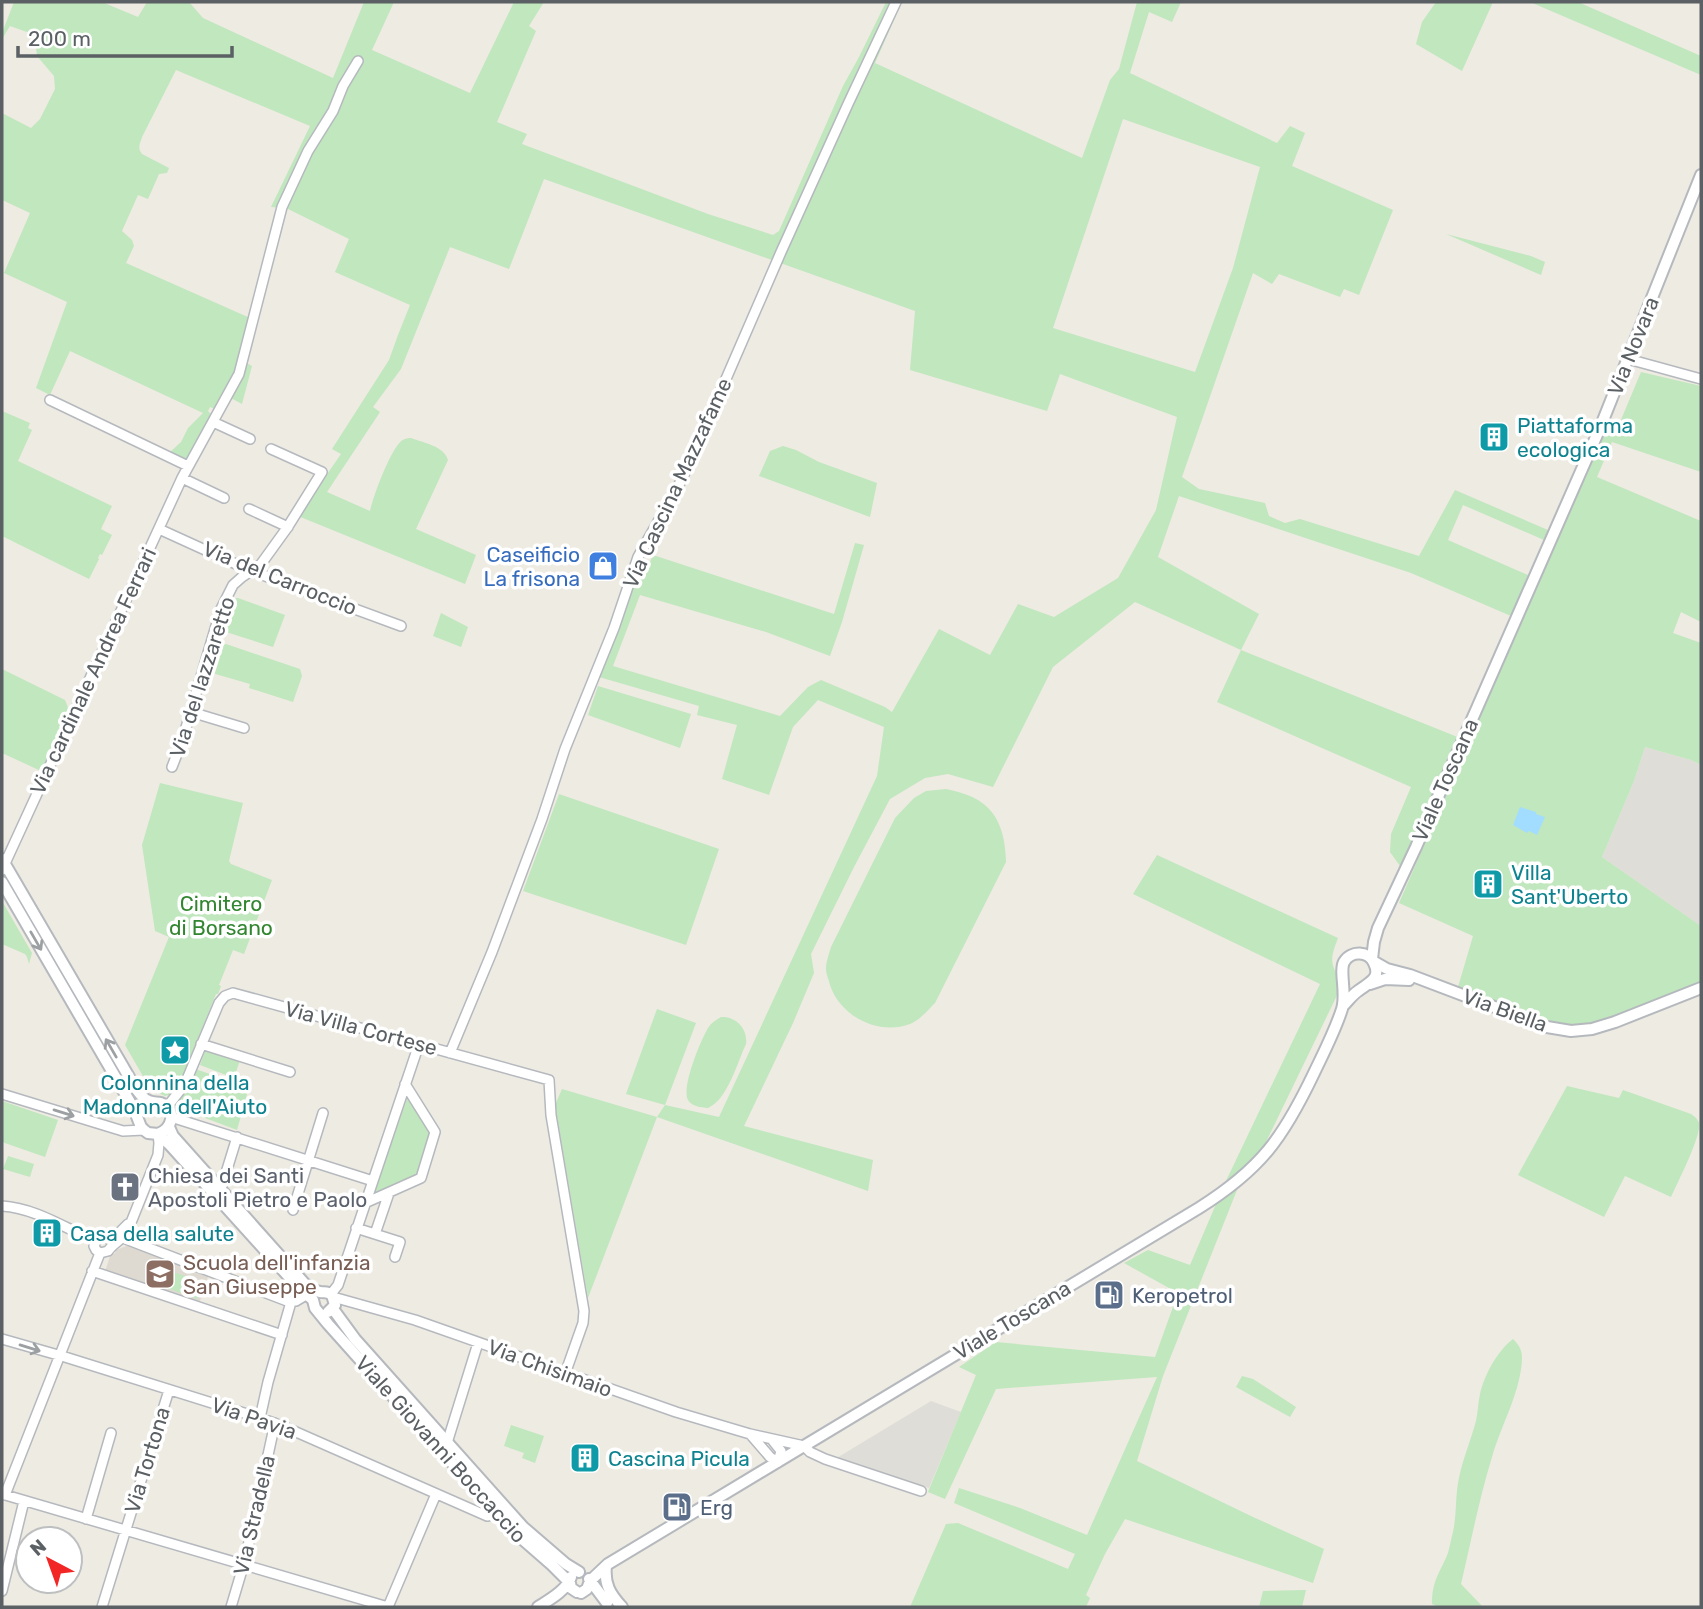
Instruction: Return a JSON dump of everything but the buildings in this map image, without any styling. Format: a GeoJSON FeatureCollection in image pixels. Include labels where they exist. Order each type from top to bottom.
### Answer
{"type":"FeatureCollection","features":[{"type":"Feature","properties":{"kind":"street","name":"Via Cascina Mazzafame"},"geometry":{"type":"LineString","coordinates":[[450,1053],[542,819],[565,749],[617,622],[638,558],[681,481],[781,252],[896,2]]}},
{"type":"Feature","properties":{"kind":"street","name":"Via cardinale Andrea Ferrari"},"geometry":{"type":"LineString","coordinates":[[3,864],[182,478],[240,373],[253,313],[283,204],[313,142],[333,111],[343,86],[358,61]]}},
{"type":"Feature","properties":{"kind":"street","name":"Via Novara"},"geometry":{"type":"LineString","coordinates":[[1510,630],[1600,428],[1701,175]]}},
{"type":"Feature","properties":{"kind":"street"},"geometry":{"type":"LineString","coordinates":[[1628,359],[1701,379]]}},
{"type":"Feature","properties":{"kind":"street"},"geometry":{"type":"LineString","coordinates":[[50,400],[188,466]]}},
{"type":"Feature","properties":{"kind":"street"},"geometry":{"type":"LineString","coordinates":[[213,422],[250,439]]}},
{"type":"Feature","properties":{"kind":"street","name":"Via del lazzaretto"},"geometry":{"type":"LineString","coordinates":[[172,768],[225,598],[235,582],[259,566],[288,527],[322,472],[271,449]]}},
{"type":"Feature","properties":{"kind":"street"},"geometry":{"type":"LineString","coordinates":[[182,478],[225,498]]}},
{"type":"Feature","properties":{"kind":"street"},"geometry":{"type":"LineString","coordinates":[[249,509],[288,527]]}},
{"type":"Feature","properties":{"kind":"street","name":"Via del Carroccio"},"geometry":{"type":"LineString","coordinates":[[159,529],[252,570],[401,626]]}},
{"type":"Feature","properties":{"kind":"street","name":"Viale Toscana"},"geometry":{"type":"LineString","coordinates":[[1343,1006],[1374,980],[1377,971],[1373,960],[1374,942],[1378,928],[1510,630]]}},
{"type":"Feature","properties":{"kind":"street"},"geometry":{"type":"LineString","coordinates":[[191,712],[244,728]]}},
{"type":"Feature","properties":{"kind":"street"},"geometry":{"type":"LineString","coordinates":[[3,864],[137,1091],[151,1102]]}},
{"type":"Feature","properties":{"kind":"street"},"geometry":{"type":"LineString","coordinates":[[2,882],[144,1130]]}},
{"type":"Feature","properties":{"kind":"street","name":"Viale Toscana"},"geometry":{"type":"LineString","coordinates":[[584,1575],[607,1565],[759,1474],[1237,1182],[1267,1154],[1291,1119],[1343,1006],[1343,964],[1368,942],[1378,928]]}},
{"type":"Feature","properties":{"kind":"street"},"geometry":{"type":"LineString","coordinates":[[1354,954],[1363,953],[1373,960]]}},
{"type":"Feature","properties":{"kind":"street","name":"Via Biella"},"geometry":{"type":"LineString","coordinates":[[1373,960],[1389,970],[1429,982],[1547,1027],[1571,1031],[1592,1030],[1615,1023],[1701,988]]}},
{"type":"Feature","properties":{"kind":"street","name":"Via Biella"},"geometry":{"type":"LineString","coordinates":[[1366,986],[1388,978],[1429,982]]}},
{"type":"Feature","properties":{"kind":"street"},"geometry":{"type":"LineString","coordinates":[[1344,979],[1352,986],[1366,986]]}},
{"type":"Feature","properties":{"kind":"street","name":"Via Villa Cortese"},"geometry":{"type":"LineString","coordinates":[[169,1117],[220,1001],[235,993],[549,1080],[551,1115],[584,1311],[583,1323],[565,1374]]}},
{"type":"Feature","properties":{"kind":"street"},"geometry":{"type":"LineString","coordinates":[[201,1044],[290,1072]]}},
{"type":"Feature","properties":{"kind":"street"},"geometry":{"type":"LineString","coordinates":[[109,1242],[123,1238],[291,1302],[324,1300],[338,1285],[419,1044]]}},
{"type":"Feature","properties":{"kind":"street"},"geometry":{"type":"LineString","coordinates":[[365,1203],[421,1178],[435,1135],[405,1084]]}},
{"type":"Feature","properties":{"kind":"street"},"geometry":{"type":"LineString","coordinates":[[2,1094],[122,1131],[144,1130]]}},
{"type":"Feature","properties":{"kind":"street"},"geometry":{"type":"LineString","coordinates":[[139,1119],[143,1107],[151,1102],[158,1102],[169,1117],[373,1181]]}},
{"type":"Feature","properties":{"kind":"street"},"geometry":{"type":"LineString","coordinates":[[293,1210],[323,1113]]}},
{"type":"Feature","properties":{"kind":"street"},"geometry":{"type":"LineString","coordinates":[[123,1238],[158,1155],[158,1134],[162,1133],[169,1117]]}},
{"type":"Feature","properties":{"kind":"street","name":"Viale Giovanni Boccaccio"},"geometry":{"type":"LineString","coordinates":[[169,1117],[173,1136],[304,1283],[324,1300],[447,1443],[526,1530],[566,1564],[584,1575],[609,1605]]}},
{"type":"Feature","properties":{"kind":"street","name":"Viale Giovanni Boccaccio"},"geometry":{"type":"LineString","coordinates":[[144,1130],[153,1135],[158,1134],[172,1147],[324,1300],[497,1514],[570,1583]]}},
{"type":"Feature","properties":{"kind":"street"},"geometry":{"type":"LineString","coordinates":[[221,1189],[237,1137]]}},
{"type":"Feature","properties":{"kind":"street"},"geometry":{"type":"LineString","coordinates":[[375,1234],[389,1193]]}},
{"type":"Feature","properties":{"kind":"street"},"geometry":{"type":"LineString","coordinates":[[2,1206],[32,1212],[95,1241]]}},
{"type":"Feature","properties":{"kind":"street"},"geometry":{"type":"LineString","coordinates":[[100,1253],[108,1251],[109,1242],[131,1221]]}},
{"type":"Feature","properties":{"kind":"street"},"geometry":{"type":"LineString","coordinates":[[356,1228],[400,1242],[395,1257]]}},
{"type":"Feature","properties":{"kind":"street"},"geometry":{"type":"LineString","coordinates":[[100,1253],[94,1248],[95,1241],[102,1236],[109,1242]]}},
{"type":"Feature","properties":{"kind":"street"},"geometry":{"type":"LineString","coordinates":[[100,1253],[4,1494],[388,1607],[436,1494]]}},
{"type":"Feature","properties":{"kind":"street"},"geometry":{"type":"LineString","coordinates":[[92,1271],[282,1335]]}},
{"type":"Feature","properties":{"kind":"street","name":"Via Chisimaio"},"geometry":{"type":"LineString","coordinates":[[324,1300],[350,1301],[415,1320],[665,1409],[772,1440],[804,1446],[825,1459],[921,1491]]}},
{"type":"Feature","properties":{"kind":"street"},"geometry":{"type":"LineString","coordinates":[[260,1418],[291,1302]]}},
{"type":"Feature","properties":{"kind":"street","name":"Via Pavia"},"geometry":{"type":"LineString","coordinates":[[2,1339],[275,1423],[488,1517],[497,1514]]}},
{"type":"Feature","properties":{"kind":"street"},"geometry":{"type":"LineString","coordinates":[[447,1443],[478,1343]]}},
{"type":"Feature","properties":{"kind":"street","name":"Via Tortona"},"geometry":{"type":"LineString","coordinates":[[102,1607],[169,1390]]}},
{"type":"Feature","properties":{"kind":"street","name":"Via Stradella"},"geometry":{"type":"LineString","coordinates":[[231,1607],[244,1564],[275,1423]]}},
{"type":"Feature","properties":{"kind":"street"},"geometry":{"type":"LineString","coordinates":[[86,1519],[111,1433]]}},
{"type":"Feature","properties":{"kind":"street"},"geometry":{"type":"LineString","coordinates":[[750,1434],[770,1457],[778,1462],[781,1451],[772,1440]]}},
{"type":"Feature","properties":{"kind":"street"},"geometry":{"type":"LineString","coordinates":[[759,1474],[763,1455],[761,1446]]}},
{"type":"Feature","properties":{"kind":"street"},"geometry":{"type":"LineString","coordinates":[[2,1591],[24,1501]]}},
{"type":"Feature","properties":{"kind":"street"},"geometry":{"type":"LineString","coordinates":[[607,1565],[608,1589],[622,1607]]}},
{"type":"Feature","properties":{"kind":"street"},"geometry":{"type":"LineString","coordinates":[[542,1604],[579,1592],[587,1589],[584,1575],[572,1576],[571,1588],[579,1592],[590,1595],[609,1605]]}},
{"type":"Feature","properties":{"kind":"street"},"geometry":{"type":"LineString","coordinates":[[542,1604],[570,1583]]}},
{"type":"Feature","properties":{"kind":"shaded area"},"geometry":{"type":"Polygon","coordinates":[[[1645,747],[1701,765],[1701,926],[1602,857],[1634,781],[1645,747]]]}},
{"type":"Feature","properties":{"kind":"shaded area","name":"Scuola dell'infanzia San Giuseppe"},"geometry":{"type":"Polygon","coordinates":[[[129,1245],[209,1274],[199,1304],[105,1272],[110,1256],[116,1250],[129,1245]]]}},
{"type":"Feature","properties":{"kind":"shaded area"},"geometry":{"type":"Polygon","coordinates":[[[931,1401],[961,1412],[929,1488],[835,1459],[931,1401]]]}},
{"type":"Feature","properties":{"kind":"green space"},"geometry":{"type":"Polygon","coordinates":[[[14,2],[102,2],[138,17],[147,2],[189,2],[203,18],[333,78],[364,2],[394,2],[372,50],[470,93],[514,2],[544,2],[529,26],[536,31],[497,122],[527,134],[522,144],[708,214],[773,235],[779,231],[843,86],[886,2],[902,2],[875,63],[1082,158],[1110,80],[1119,69],[1137,2],[1181,2],[1172,22],[1149,12],[1130,73],[1277,143],[1290,126],[1305,133],[1292,166],[1393,210],[1359,295],[1344,289],[1340,297],[1279,274],[1272,284],[1253,273],[1182,477],[1199,489],[1265,503],[1269,516],[1285,523],[1300,519],[1419,556],[1455,490],[1548,530],[1544,540],[1463,505],[1448,540],[1528,575],[1511,616],[1411,573],[1179,496],[1158,557],[1259,614],[1241,650],[1135,602],[1053,667],[993,787],[948,774],[925,778],[890,799],[811,954],[814,973],[744,1126],[873,1160],[868,1191],[657,1117],[665,1105],[719,1117],[877,776],[884,727],[818,700],[793,727],[769,795],[722,779],[737,725],[697,715],[699,706],[599,677],[642,559],[650,562],[653,555],[834,614],[855,543],[864,545],[830,656],[766,632],[640,595],[613,666],[780,716],[808,687],[821,680],[892,712],[939,629],[990,655],[1018,604],[1054,617],[1118,578],[1156,510],[1177,417],[1060,374],[1047,411],[910,370],[915,311],[544,179],[509,269],[450,247],[401,369],[373,407],[380,412],[327,492],[370,511],[385,468],[400,442],[411,438],[438,448],[448,460],[416,529],[476,555],[465,584],[298,516],[341,454],[332,449],[389,360],[410,305],[335,272],[349,239],[286,208],[271,207],[310,126],[176,70],[142,137],[139,148],[142,154],[169,168],[167,173],[159,174],[148,199],[138,195],[122,231],[132,240],[134,246],[126,263],[250,318],[241,360],[252,366],[242,404],[225,395],[215,409],[210,407],[208,411],[213,416],[189,459],[185,462],[168,454],[203,413],[70,351],[50,395],[36,388],[67,302],[4,273],[30,213],[2,200],[2,113],[31,128],[40,119],[55,89],[54,76],[37,56],[36,47],[27,32],[10,26],[2,39],[14,2]],[[1123,119],[1053,328],[1195,372],[1233,268],[1260,167],[1123,119]]]}},
{"type":"Feature","properties":{"kind":"green space"},"geometry":{"type":"Polygon","coordinates":[[[1436,2],[1493,2],[1462,71],[1416,44],[1422,22],[1436,2]]]}},
{"type":"Feature","properties":{"kind":"green space"},"geometry":{"type":"Polygon","coordinates":[[[1530,2],[1578,2],[1701,56],[1701,75],[1530,2]]]}},
{"type":"Feature","properties":{"kind":"green space"},"geometry":{"type":"Polygon","coordinates":[[[1446,234],[1545,262],[1541,275],[1446,234]]]}},
{"type":"Feature","properties":{"kind":"green space"},"geometry":{"type":"Polygon","coordinates":[[[1641,372],[1701,386],[1701,472],[1612,442],[1597,477],[1701,521],[1701,622],[1681,612],[1673,633],[1701,643],[1701,765],[1645,747],[1634,781],[1602,857],[1701,926],[1701,986],[1592,1026],[1569,1026],[1549,1022],[1458,987],[1473,936],[1399,903],[1605,430],[1618,427],[1641,372]]]}},
{"type":"Feature","properties":{"kind":"green space"},"geometry":{"type":"Polygon","coordinates":[[[2,411],[30,423],[28,428],[32,430],[18,461],[112,506],[101,529],[112,535],[89,579],[2,536],[2,411]]]}},
{"type":"Feature","properties":{"kind":"green space"},"geometry":{"type":"Polygon","coordinates":[[[783,446],[877,483],[870,517],[759,476],[770,451],[783,446]]]}},
{"type":"Feature","properties":{"kind":"green space"},"geometry":{"type":"Polygon","coordinates":[[[233,598],[285,615],[273,647],[226,632],[221,627],[233,598]]]}},
{"type":"Feature","properties":{"kind":"green space"},"geometry":{"type":"Polygon","coordinates":[[[441,613],[468,627],[461,647],[433,636],[441,613]]]}},
{"type":"Feature","properties":{"kind":"green space"},"geometry":{"type":"Polygon","coordinates":[[[226,644],[300,669],[302,676],[293,702],[249,688],[250,684],[212,673],[218,652],[226,644]]]}},
{"type":"Feature","properties":{"kind":"green space"},"geometry":{"type":"Polygon","coordinates":[[[1241,650],[1460,738],[1400,866],[1390,852],[1391,834],[1411,787],[1217,702],[1241,650]]]}},
{"type":"Feature","properties":{"kind":"green space"},"geometry":{"type":"Polygon","coordinates":[[[2,669],[65,700],[69,710],[41,771],[2,753],[2,669]]]}},
{"type":"Feature","properties":{"kind":"green space"},"geometry":{"type":"Polygon","coordinates":[[[598,686],[691,714],[680,748],[588,715],[598,686]]]}},
{"type":"Feature","properties":{"kind":"green space","name":"Cimitero di Borsano"},"geometry":{"type":"Polygon","coordinates":[[[160,783],[243,803],[229,861],[272,880],[244,954],[233,950],[218,994],[179,1085],[165,1096],[151,1090],[125,1045],[169,937],[155,931],[142,845],[160,783]]]}},
{"type":"Feature","properties":{"kind":"green space"},"geometry":{"type":"Polygon","coordinates":[[[946,789],[973,798],[992,812],[1002,833],[1006,862],[935,1003],[910,1024],[898,1027],[873,1025],[851,1014],[835,996],[826,971],[831,947],[895,818],[914,798],[926,791],[946,789]]]}},
{"type":"Feature","properties":{"kind":"green space"},"geometry":{"type":"Polygon","coordinates":[[[559,794],[719,849],[686,945],[523,891],[559,794]]]}},
{"type":"Feature","properties":{"kind":"green space"},"geometry":{"type":"Polygon","coordinates":[[[1157,855],[1338,938],[1332,961],[1343,983],[1266,1142],[1237,1190],[1163,1376],[1137,1461],[1324,1549],[1313,1583],[1125,1519],[1086,1595],[1090,1598],[1086,1607],[910,1607],[946,1524],[958,1523],[1068,1569],[1075,1554],[954,1503],[959,1488],[1020,1508],[1087,1535],[1157,1377],[996,1389],[945,1499],[928,1492],[976,1375],[959,1367],[996,1342],[1155,1357],[1178,1293],[1124,1263],[1148,1250],[1190,1265],[1225,1183],[1320,984],[1133,894],[1157,855]]]}},
{"type":"Feature","properties":{"kind":"green space"},"geometry":{"type":"Polygon","coordinates":[[[2,901],[32,953],[29,964],[25,954],[2,944],[2,901]]]}},
{"type":"Feature","properties":{"kind":"green space"},"geometry":{"type":"Polygon","coordinates":[[[657,1009],[696,1023],[665,1105],[626,1094],[657,1009]]]}},
{"type":"Feature","properties":{"kind":"green space"},"geometry":{"type":"Polygon","coordinates":[[[721,1017],[740,1024],[745,1033],[746,1044],[721,1097],[708,1108],[697,1106],[688,1100],[689,1075],[708,1028],[721,1017]]]}},
{"type":"Feature","properties":{"kind":"green space"},"geometry":{"type":"Polygon","coordinates":[[[206,1049],[240,1060],[234,1078],[200,1065],[206,1049]]]}},
{"type":"Feature","properties":{"kind":"green space"},"geometry":{"type":"Polygon","coordinates":[[[195,1069],[249,1087],[237,1130],[173,1104],[195,1069]]]}},
{"type":"Feature","properties":{"kind":"green space"},"geometry":{"type":"Polygon","coordinates":[[[1567,1086],[1619,1098],[1623,1090],[1696,1118],[1699,1123],[1697,1138],[1671,1197],[1625,1176],[1604,1217],[1518,1175],[1567,1086]]]}},
{"type":"Feature","properties":{"kind":"green space"},"geometry":{"type":"Polygon","coordinates":[[[562,1089],[657,1117],[588,1298],[555,1105],[562,1089]]]}},
{"type":"Feature","properties":{"kind":"green space"},"geometry":{"type":"Polygon","coordinates":[[[408,1096],[432,1134],[418,1176],[373,1195],[408,1096]]]}},
{"type":"Feature","properties":{"kind":"green space"},"geometry":{"type":"Polygon","coordinates":[[[2,1101],[58,1120],[45,1157],[2,1142],[2,1101]]]}},
{"type":"Feature","properties":{"kind":"green space"},"geometry":{"type":"Polygon","coordinates":[[[8,1156],[34,1164],[30,1177],[3,1169],[8,1156]]]}},
{"type":"Feature","properties":{"kind":"green space"},"geometry":{"type":"Polygon","coordinates":[[[173,1272],[203,1282],[197,1299],[167,1288],[173,1272]]]}},
{"type":"Feature","properties":{"kind":"green space"},"geometry":{"type":"Polygon","coordinates":[[[1513,1339],[1522,1355],[1521,1371],[1487,1473],[1461,1584],[1483,1607],[1439,1607],[1432,1604],[1433,1589],[1448,1553],[1459,1478],[1476,1421],[1479,1397],[1488,1372],[1513,1339]]]}},
{"type":"Feature","properties":{"kind":"green space"},"geometry":{"type":"Polygon","coordinates":[[[1242,1376],[1253,1379],[1296,1407],[1290,1417],[1236,1387],[1242,1376]]]}},
{"type":"Feature","properties":{"kind":"green space"},"geometry":{"type":"Polygon","coordinates":[[[511,1425],[544,1436],[535,1463],[522,1458],[524,1453],[504,1446],[511,1425]]]}},
{"type":"Feature","properties":{"kind":"green space"},"geometry":{"type":"Polygon","coordinates":[[[1306,1590],[1302,1607],[1259,1607],[1263,1591],[1306,1590]]]}},
{"type":"Feature","properties":{"kind":"water"},"geometry":{"type":"Polygon","coordinates":[[[1520,807],[1545,817],[1537,835],[1513,825],[1520,807]]]}},
{"type":"Feature","properties":{"kind":"place","name":"Piattaforma ecologica"},"geometry":{"type":"Point","coordinates":[1494,437]}},
{"type":"Feature","properties":{"kind":"place","name":"Caseificio La frisona"},"geometry":{"type":"Point","coordinates":[603,566]}},
{"type":"Feature","properties":{"kind":"place","name":"Villa Sant'Uberto"},"geometry":{"type":"Point","coordinates":[1488,884]}},
{"type":"Feature","properties":{"kind":"place","name":"Colonnina della Madonna dell'Aiuto"},"geometry":{"type":"Point","coordinates":[175,1050]}},
{"type":"Feature","properties":{"kind":"place","name":"Chiesa dei Santi Apostoli Pietro e Paolo"},"geometry":{"type":"Point","coordinates":[125,1187]}},
{"type":"Feature","properties":{"kind":"place","name":"Casa della salute"},"geometry":{"type":"Point","coordinates":[47,1233]}},
{"type":"Feature","properties":{"kind":"place","name":"Scuola dell'infanzia San Giuseppe"},"geometry":{"type":"Point","coordinates":[160,1274]}},
{"type":"Feature","properties":{"kind":"place","name":"Keropetrol"},"geometry":{"type":"Point","coordinates":[1109,1295]}},
{"type":"Feature","properties":{"kind":"place","name":"Cascina Picula"},"geometry":{"type":"Point","coordinates":[585,1458]}},
{"type":"Feature","properties":{"kind":"place","name":"Erg"},"geometry":{"type":"Point","coordinates":[677,1507]}}]}
